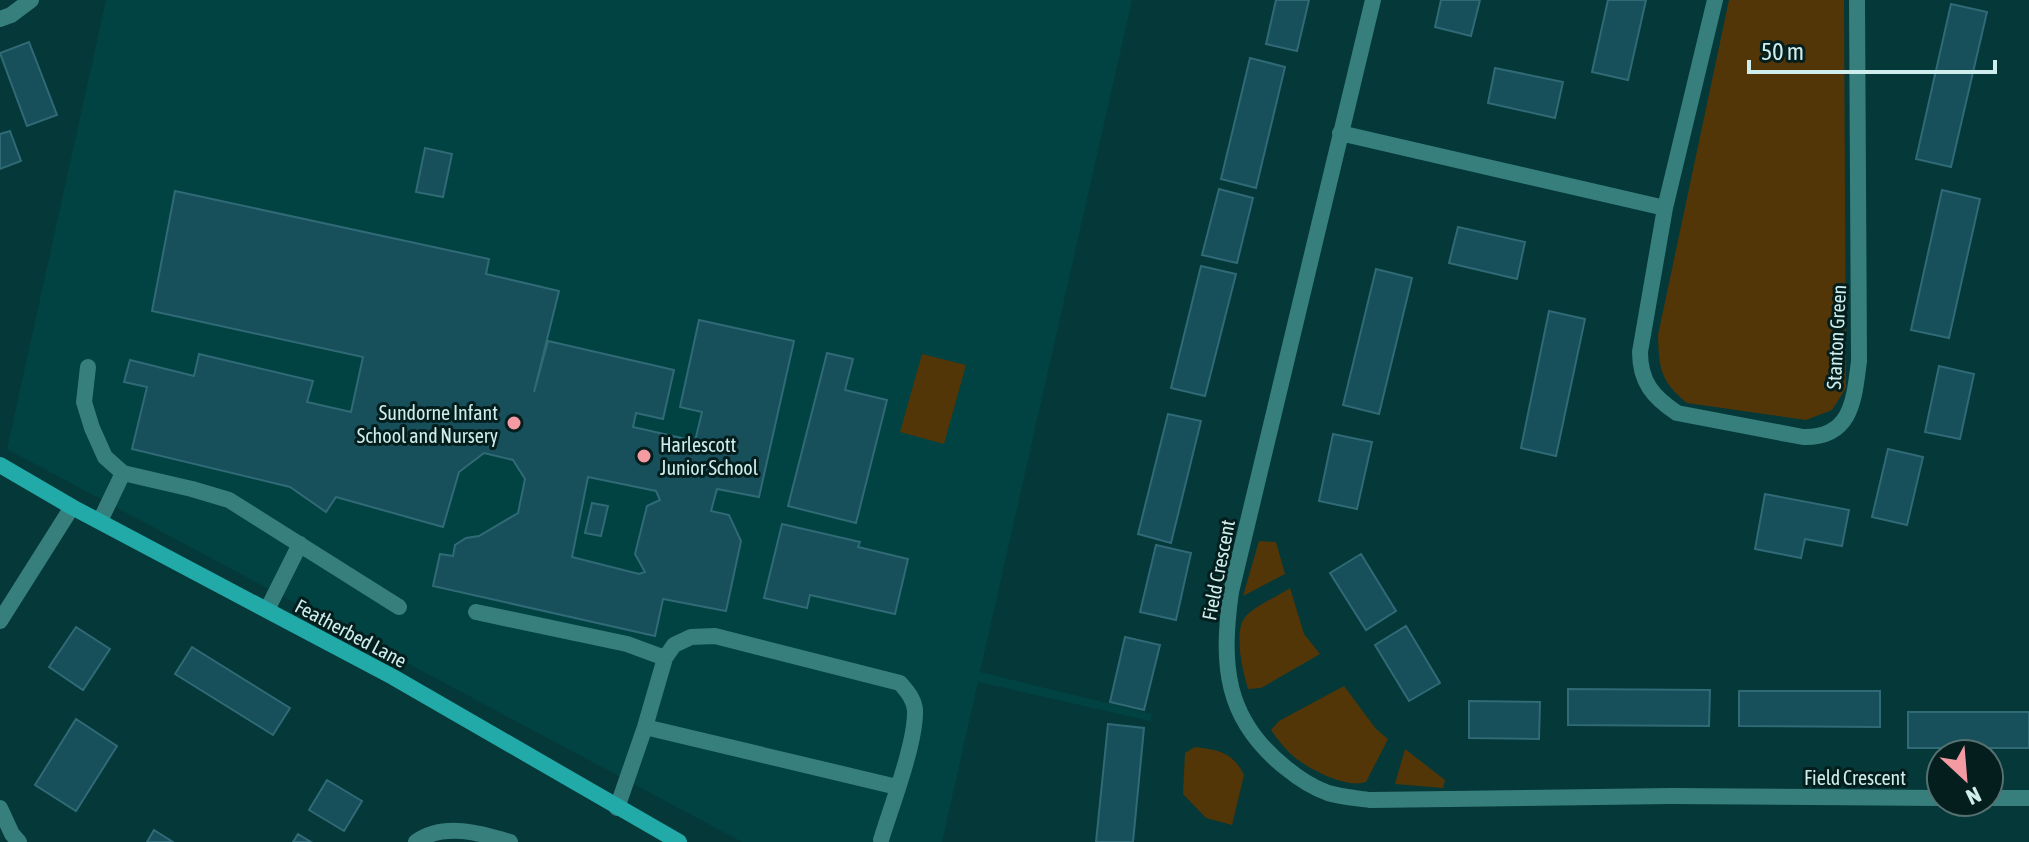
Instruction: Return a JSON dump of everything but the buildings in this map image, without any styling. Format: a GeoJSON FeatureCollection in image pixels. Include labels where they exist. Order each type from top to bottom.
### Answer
{"type":"FeatureCollection","features":[{"type":"Feature","properties":{"kind":"street"},"geometry":{"type":"LineString","coordinates":[[0,19],[31,0]]}},
{"type":"Feature","properties":{"kind":"street","name":"Field Crescent"},"geometry":{"type":"LineString","coordinates":[[1373,0],[1234,577],[1227,621],[1225,654],[1231,694],[1265,752],[1327,793],[1370,800],[1671,796],[1925,798]]}},
{"type":"Feature","properties":{"kind":"street","name":"Stanton Green"},"geometry":{"type":"LineString","coordinates":[[1715,0],[1665,208],[1640,352],[1640,369],[1647,387],[1677,413],[1820,438],[1834,432],[1847,417],[1855,395],[1859,361],[1857,0]]}},
{"type":"Feature","properties":{"kind":"street"},"geometry":{"type":"LineString","coordinates":[[1340,133],[1665,208]]}},
{"type":"Feature","properties":{"kind":"street"},"geometry":{"type":"LineString","coordinates":[[88,367],[84,402],[92,428],[105,457],[123,473],[229,500],[399,607]]}},
{"type":"Feature","properties":{"kind":"street","name":"Featherbed Lane"},"geometry":{"type":"LineString","coordinates":[[0,465],[72,507],[393,677],[679,842]]}},
{"type":"Feature","properties":{"kind":"street"},"geometry":{"type":"LineString","coordinates":[[100,521],[123,473]]}},
{"type":"Feature","properties":{"kind":"street"},"geometry":{"type":"LineString","coordinates":[[0,621],[72,507]]}},
{"type":"Feature","properties":{"kind":"street"},"geometry":{"type":"LineString","coordinates":[[267,610],[300,544]]}},
{"type":"Feature","properties":{"kind":"street"},"geometry":{"type":"LineString","coordinates":[[476,612],[627,644],[665,658]]}},
{"type":"Feature","properties":{"kind":"street"},"geometry":{"type":"LineString","coordinates":[[617,808],[665,658],[674,645],[691,637],[715,636],[900,683],[909,693],[915,709],[911,740],[881,840]]}},
{"type":"Feature","properties":{"kind":"street"},"geometry":{"type":"LineString","coordinates":[[645,727],[897,787]]}},
{"type":"Feature","properties":{"kind":"street"},"geometry":{"type":"LineString","coordinates":[[2005,798],[2029,798]]}},
{"type":"Feature","properties":{"kind":"street"},"geometry":{"type":"LineString","coordinates":[[0,808],[19,842]]}},
{"type":"Feature","properties":{"kind":"street"},"geometry":{"type":"LineString","coordinates":[[416,842],[424,836],[440,832],[476,832],[510,842]]}},
{"type":"Feature","properties":{"kind":"shaded area"},"geometry":{"type":"Polygon","coordinates":[[[106,0],[1132,0],[980,672],[1152,714],[1150,721],[978,682],[942,842],[742,842],[7,449],[106,0]]]}},
{"type":"Feature","properties":{"kind":"shaded area"},"geometry":{"type":"Polygon","coordinates":[[[1729,0],[1844,0],[1846,388],[1832,410],[1806,420],[1687,403],[1666,381],[1660,365],[1658,335],[1729,0]]]}},
{"type":"Feature","properties":{"kind":"shaded area"},"geometry":{"type":"Polygon","coordinates":[[[922,354],[966,365],[944,444],[900,432],[922,354]]]}},
{"type":"Feature","properties":{"kind":"shaded area"},"geometry":{"type":"Polygon","coordinates":[[[1259,541],[1276,542],[1285,574],[1243,596],[1259,541]]]}},
{"type":"Feature","properties":{"kind":"shaded area"},"geometry":{"type":"Polygon","coordinates":[[[1290,588],[1304,634],[1320,654],[1261,688],[1248,689],[1239,640],[1243,622],[1257,607],[1290,588]]]}},
{"type":"Feature","properties":{"kind":"shaded area"},"geometry":{"type":"Polygon","coordinates":[[[1344,686],[1376,729],[1388,739],[1366,782],[1348,783],[1316,771],[1291,754],[1271,730],[1279,721],[1344,686]]]}},
{"type":"Feature","properties":{"kind":"shaded area"},"geometry":{"type":"Polygon","coordinates":[[[1195,747],[1211,749],[1230,757],[1244,775],[1232,825],[1206,818],[1183,794],[1185,753],[1195,747]]]}},
{"type":"Feature","properties":{"kind":"shaded area"},"geometry":{"type":"Polygon","coordinates":[[[1405,749],[1445,780],[1443,788],[1395,784],[1405,749]]]}},
{"type":"Feature","properties":{"kind":"place","name":"Sundorne Infant School and Nursery"},"geometry":{"type":"Point","coordinates":[514,423]}},
{"type":"Feature","properties":{"kind":"place","name":"Harlescott Junior School"},"geometry":{"type":"Point","coordinates":[644,456]}}]}
